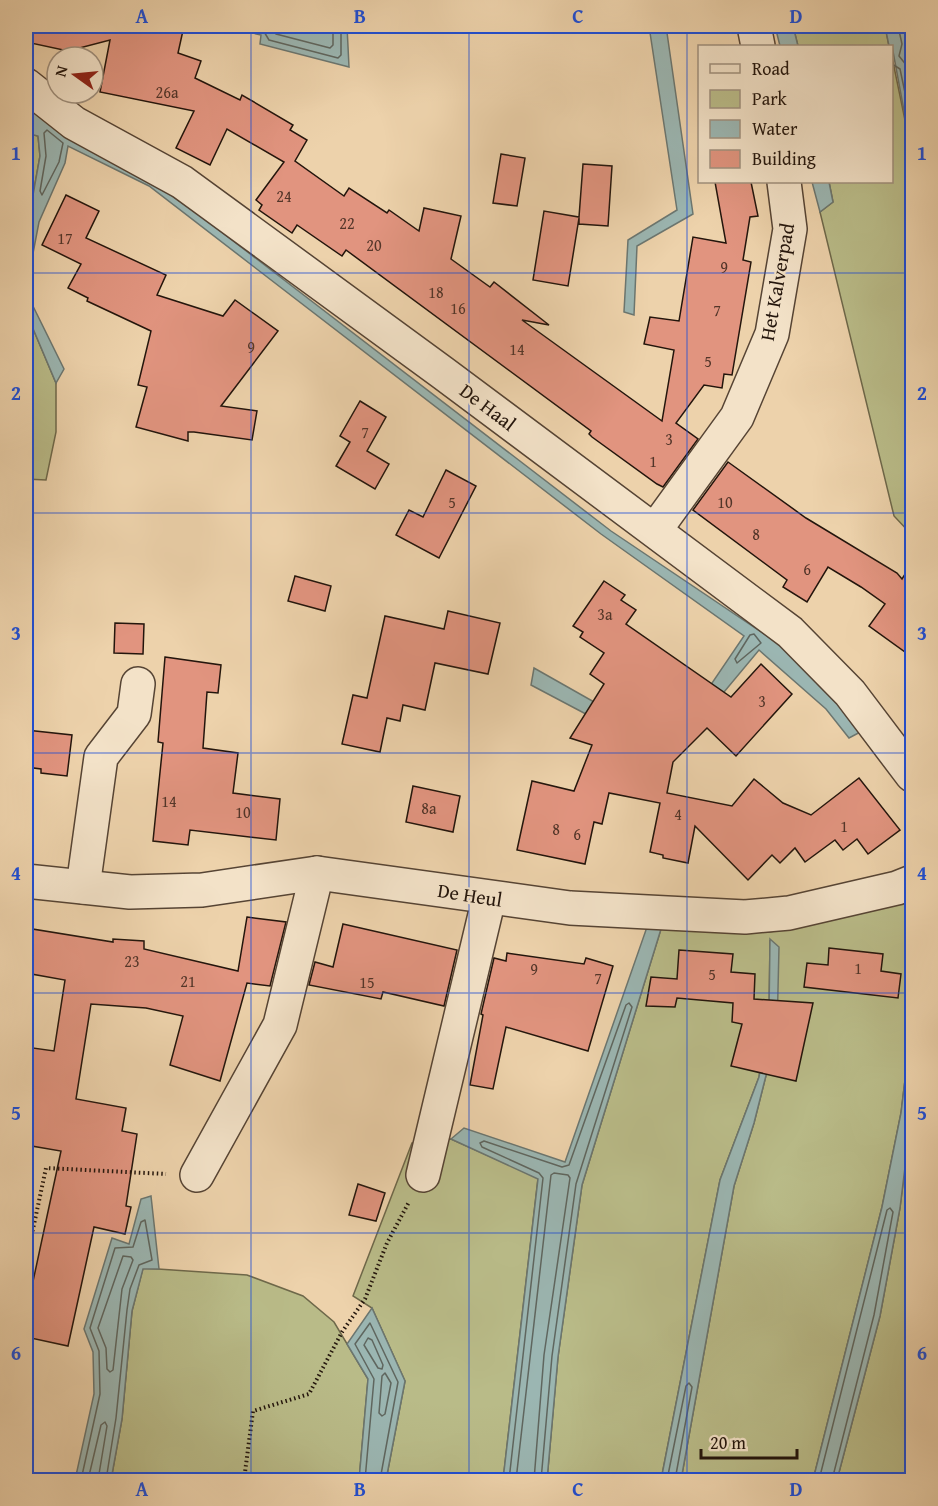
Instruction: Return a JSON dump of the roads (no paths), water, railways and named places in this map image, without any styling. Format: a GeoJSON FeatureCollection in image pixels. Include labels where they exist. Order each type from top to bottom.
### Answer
{"type":"FeatureCollection","features":[{"type":"Feature","properties":{"kind":"street"},"geometry":{"type":"LineString","coordinates":[[754,26],[758,45]]}},
{"type":"Feature","properties":{"kind":"street","name":"De Haal"},"geometry":{"type":"LineString","coordinates":[[26,85],[74,123],[182,182],[790,632],[850,693],[912,775]]}},
{"type":"Feature","properties":{"kind":"street","name":"Het Kalverpad"},"geometry":{"type":"LineString","coordinates":[[655,530],[737,417],[772,334],[790,229],[784,183]]}},
{"type":"Feature","properties":{"kind":"street"},"geometry":{"type":"LineString","coordinates":[[83,887],[100,758],[134,714],[138,684]]}},
{"type":"Feature","properties":{"kind":"street"},"geometry":{"type":"LineString","coordinates":[[197,1175],[280,1025],[317,873]]}},
{"type":"Feature","properties":{"kind":"street","name":"De Heul"},"geometry":{"type":"LineString","coordinates":[[26,881],[130,892],[202,890],[317,873],[570,908],[746,917],[789,913],[897,888],[912,882]]}},
{"type":"Feature","properties":{"kind":"street"},"geometry":{"type":"LineString","coordinates":[[423,1175],[489,898]]}},
{"type":"Feature","properties":{"kind":"water"},"geometry":{"type":"Polygon","coordinates":[[[222,26],[347,26],[349,67],[260,44],[261,35],[222,26]]]}},
{"type":"Feature","properties":{"kind":"water"},"geometry":{"type":"Polygon","coordinates":[[[649,26],[666,26],[693,214],[637,246],[634,315],[624,312],[628,240],[677,210],[649,26]]]}},
{"type":"Feature","properties":{"kind":"water"},"geometry":{"type":"Polygon","coordinates":[[[775,26],[793,26],[798,45],[780,45],[775,26]]]}},
{"type":"Feature","properties":{"kind":"water"},"geometry":{"type":"Polygon","coordinates":[[[885,26],[912,26],[912,154],[893,45],[889,45],[885,26]]]}},
{"type":"Feature","properties":{"kind":"water"},"geometry":{"type":"Polygon","coordinates":[[[26,107],[71,140],[135,170],[202,217],[611,531],[779,644],[866,729],[849,738],[826,709],[759,650],[669,758],[531,685],[534,668],[670,745],[744,636],[601,534],[149,186],[68,146],[65,163],[39,222],[26,290],[26,234],[40,156],[38,136],[26,133],[26,107]]]}},
{"type":"Feature","properties":{"kind":"water"},"geometry":{"type":"Polygon","coordinates":[[[812,183],[829,183],[833,202],[820,212],[812,183]]]}},
{"type":"Feature","properties":{"kind":"water"},"geometry":{"type":"Polygon","coordinates":[[[26,292],[64,369],[56,383],[26,312],[26,292]]]}},
{"type":"Feature","properties":{"kind":"water"},"geometry":{"type":"Polygon","coordinates":[[[647,927],[661,929],[582,1185],[558,1357],[547,1480],[503,1480],[538,1179],[451,1139],[464,1128],[565,1162],[647,927]]]}},
{"type":"Feature","properties":{"kind":"water"},"geometry":{"type":"Polygon","coordinates":[[[770,939],[779,947],[777,1032],[754,1123],[734,1186],[681,1480],[661,1480],[720,1180],[759,1077],[769,1014],[770,939]]]}},
{"type":"Feature","properties":{"kind":"water"},"geometry":{"type":"Polygon","coordinates":[[[912,1022],[912,1110],[900,1208],[880,1316],[837,1480],[813,1480],[882,1207],[901,1113],[912,1022]]]}},
{"type":"Feature","properties":{"kind":"water"},"geometry":{"type":"Polygon","coordinates":[[[151,1196],[159,1269],[143,1269],[132,1311],[122,1419],[111,1480],[75,1480],[94,1394],[93,1352],[84,1329],[112,1238],[129,1244],[141,1199],[151,1196]]]}},
{"type":"Feature","properties":{"kind":"water"},"geometry":{"type":"Polygon","coordinates":[[[372,1308],[405,1381],[386,1480],[359,1480],[368,1379],[347,1344],[372,1308]]]}}]}
